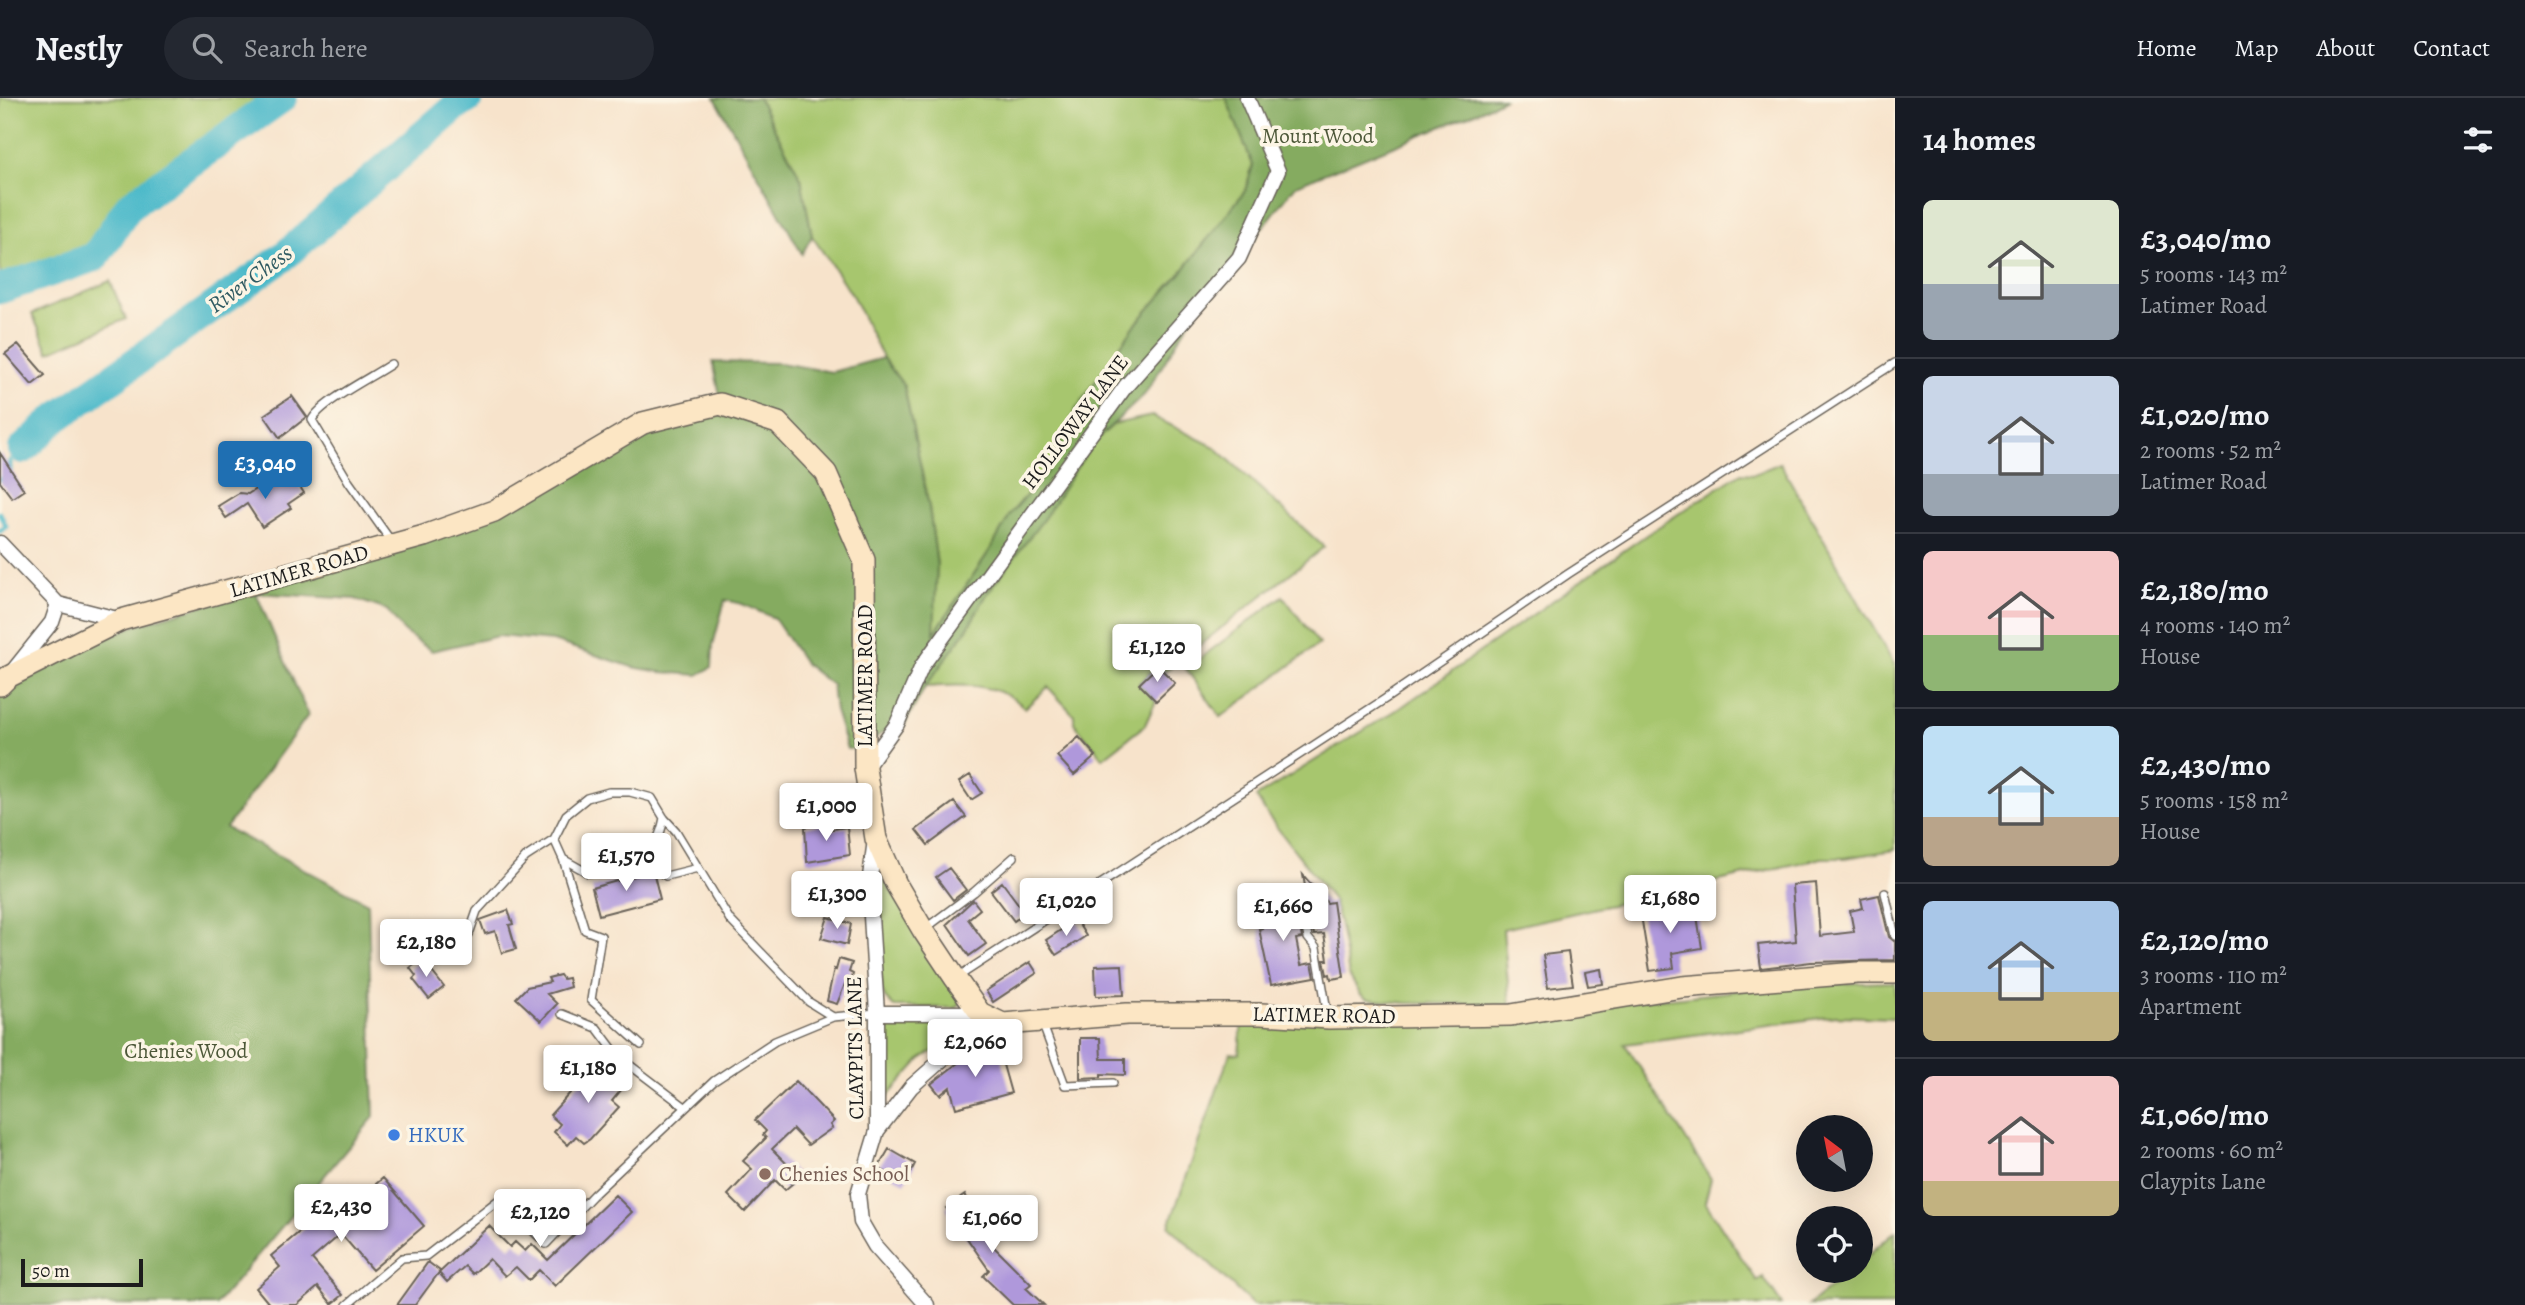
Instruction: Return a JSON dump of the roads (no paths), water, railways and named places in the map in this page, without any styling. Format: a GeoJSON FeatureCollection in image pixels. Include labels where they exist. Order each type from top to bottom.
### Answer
{"type":"FeatureCollection","features":[{"type":"Feature","properties":{"kind":"street","name":"HOLLOWAY LANE"},"geometry":{"type":"LineString","coordinates":[[865,768],[897,724],[922,666],[1117,398],[1239,258],[1278,171],[1247,98]]}},
{"type":"Feature","properties":{"kind":"street","name":"LATIMER ROAD"},"geometry":{"type":"LineString","coordinates":[[4,681],[121,620],[393,544],[494,511],[643,423],[720,404],[778,423],[827,473],[864,560],[865,768],[876,839],[896,884],[955,978],[981,1013],[1003,1024],[1127,1014],[1261,1014],[1329,1018],[1511,1015],[1682,987],[1895,973]]}},
{"type":"Feature","properties":{"kind":"street"},"geometry":{"type":"LineString","coordinates":[[0,543],[58,604],[121,620]]}},
{"type":"Feature","properties":{"kind":"street"},"geometry":{"type":"LineString","coordinates":[[4,681],[52,622],[58,604]]}},
{"type":"Feature","properties":{"kind":"street","name":"CLAYPITS LANE"},"geometry":{"type":"LineString","coordinates":[[876,839],[869,884],[877,1013],[877,1131],[858,1194],[861,1222],[875,1245],[927,1305]]}},
{"type":"Feature","properties":{"kind":"street"},"geometry":{"type":"LineString","coordinates":[[877,1013],[981,1013]]}},
{"type":"Feature","properties":{"kind":"street","name":"CLAYPITS LANE"},"geometry":{"type":"LineString","coordinates":[[877,1131],[911,1087],[954,1049],[1003,1024]]}},
{"type":"Feature","properties":{"kind":"lane"},"geometry":{"type":"LineString","coordinates":[[391,363],[334,400],[315,414],[312,420],[349,482],[393,544]]}},
{"type":"Feature","properties":{"kind":"lane"},"geometry":{"type":"LineString","coordinates":[[955,978],[1385,699],[1568,574],[1895,363]]}},
{"type":"Feature","properties":{"kind":"lane"},"geometry":{"type":"LineString","coordinates":[[436,958],[470,934],[477,911],[526,857],[554,839],[566,815],[587,798],[609,792],[631,792],[652,798],[676,831],[730,920],[809,1002],[833,1017]]}},
{"type":"Feature","properties":{"kind":"lane"},"geometry":{"type":"LineString","coordinates":[[563,859],[588,873],[642,860],[660,839],[664,818]]}},
{"type":"Feature","properties":{"kind":"lane"},"geometry":{"type":"LineString","coordinates":[[554,839],[585,930],[601,936],[591,1000],[641,1045]]}},
{"type":"Feature","properties":{"kind":"lane"},"geometry":{"type":"LineString","coordinates":[[923,930],[974,892],[1014,857]]}},
{"type":"Feature","properties":{"kind":"lane"},"geometry":{"type":"LineString","coordinates":[[642,860],[666,876],[698,868]]}},
{"type":"Feature","properties":{"kind":"lane"},"geometry":{"type":"LineString","coordinates":[[1885,893],[1895,936]]}},
{"type":"Feature","properties":{"kind":"lane"},"geometry":{"type":"LineString","coordinates":[[1301,902],[1308,938],[1316,947],[1329,1018]]}},
{"type":"Feature","properties":{"kind":"lane"},"geometry":{"type":"LineString","coordinates":[[347,1305],[402,1258],[426,1256],[501,1198],[546,1244],[593,1195],[714,1081],[775,1041],[833,1017],[877,1013]]}},
{"type":"Feature","properties":{"kind":"lane"},"geometry":{"type":"LineString","coordinates":[[562,1014],[597,1028],[618,1056],[685,1107]]}},
{"type":"Feature","properties":{"kind":"lane"},"geometry":{"type":"LineString","coordinates":[[1041,1021],[1065,1085],[1113,1083]]}},
{"type":"Feature","properties":{"kind":"waterway"},"geometry":{"type":"LineString","coordinates":[[0,289],[95,257],[129,206],[282,98]]}},
{"type":"Feature","properties":{"kind":"waterway","name":"River Chess"},"geometry":{"type":"LineString","coordinates":[[23,449],[55,419],[282,258],[454,108],[469,98]]}},
{"type":"Feature","properties":{"kind":"waterway"},"geometry":{"type":"LineString","coordinates":[[0,479],[10,472],[10,461]]}},
{"type":"Feature","properties":{"kind":"waterway"},"geometry":{"type":"LineString","coordinates":[[0,513],[6,526],[0,531]]}},
{"type":"Feature","properties":{"kind":"place","name":"HKUK"},"geometry":{"type":"Point","coordinates":[394,1135]}},
{"type":"Feature","properties":{"kind":"place","name":"Chenies School"},"geometry":{"type":"Point","coordinates":[765,1174]}},
{"type":"Feature","properties":{"kind":"park label","name":"Mount Wood"},"geometry":{"type":"Point","coordinates":[1318,136]}},
{"type":"Feature","properties":{"kind":"park label","name":"Chenies Wood"},"geometry":{"type":"Point","coordinates":[186,1051]}}]}
